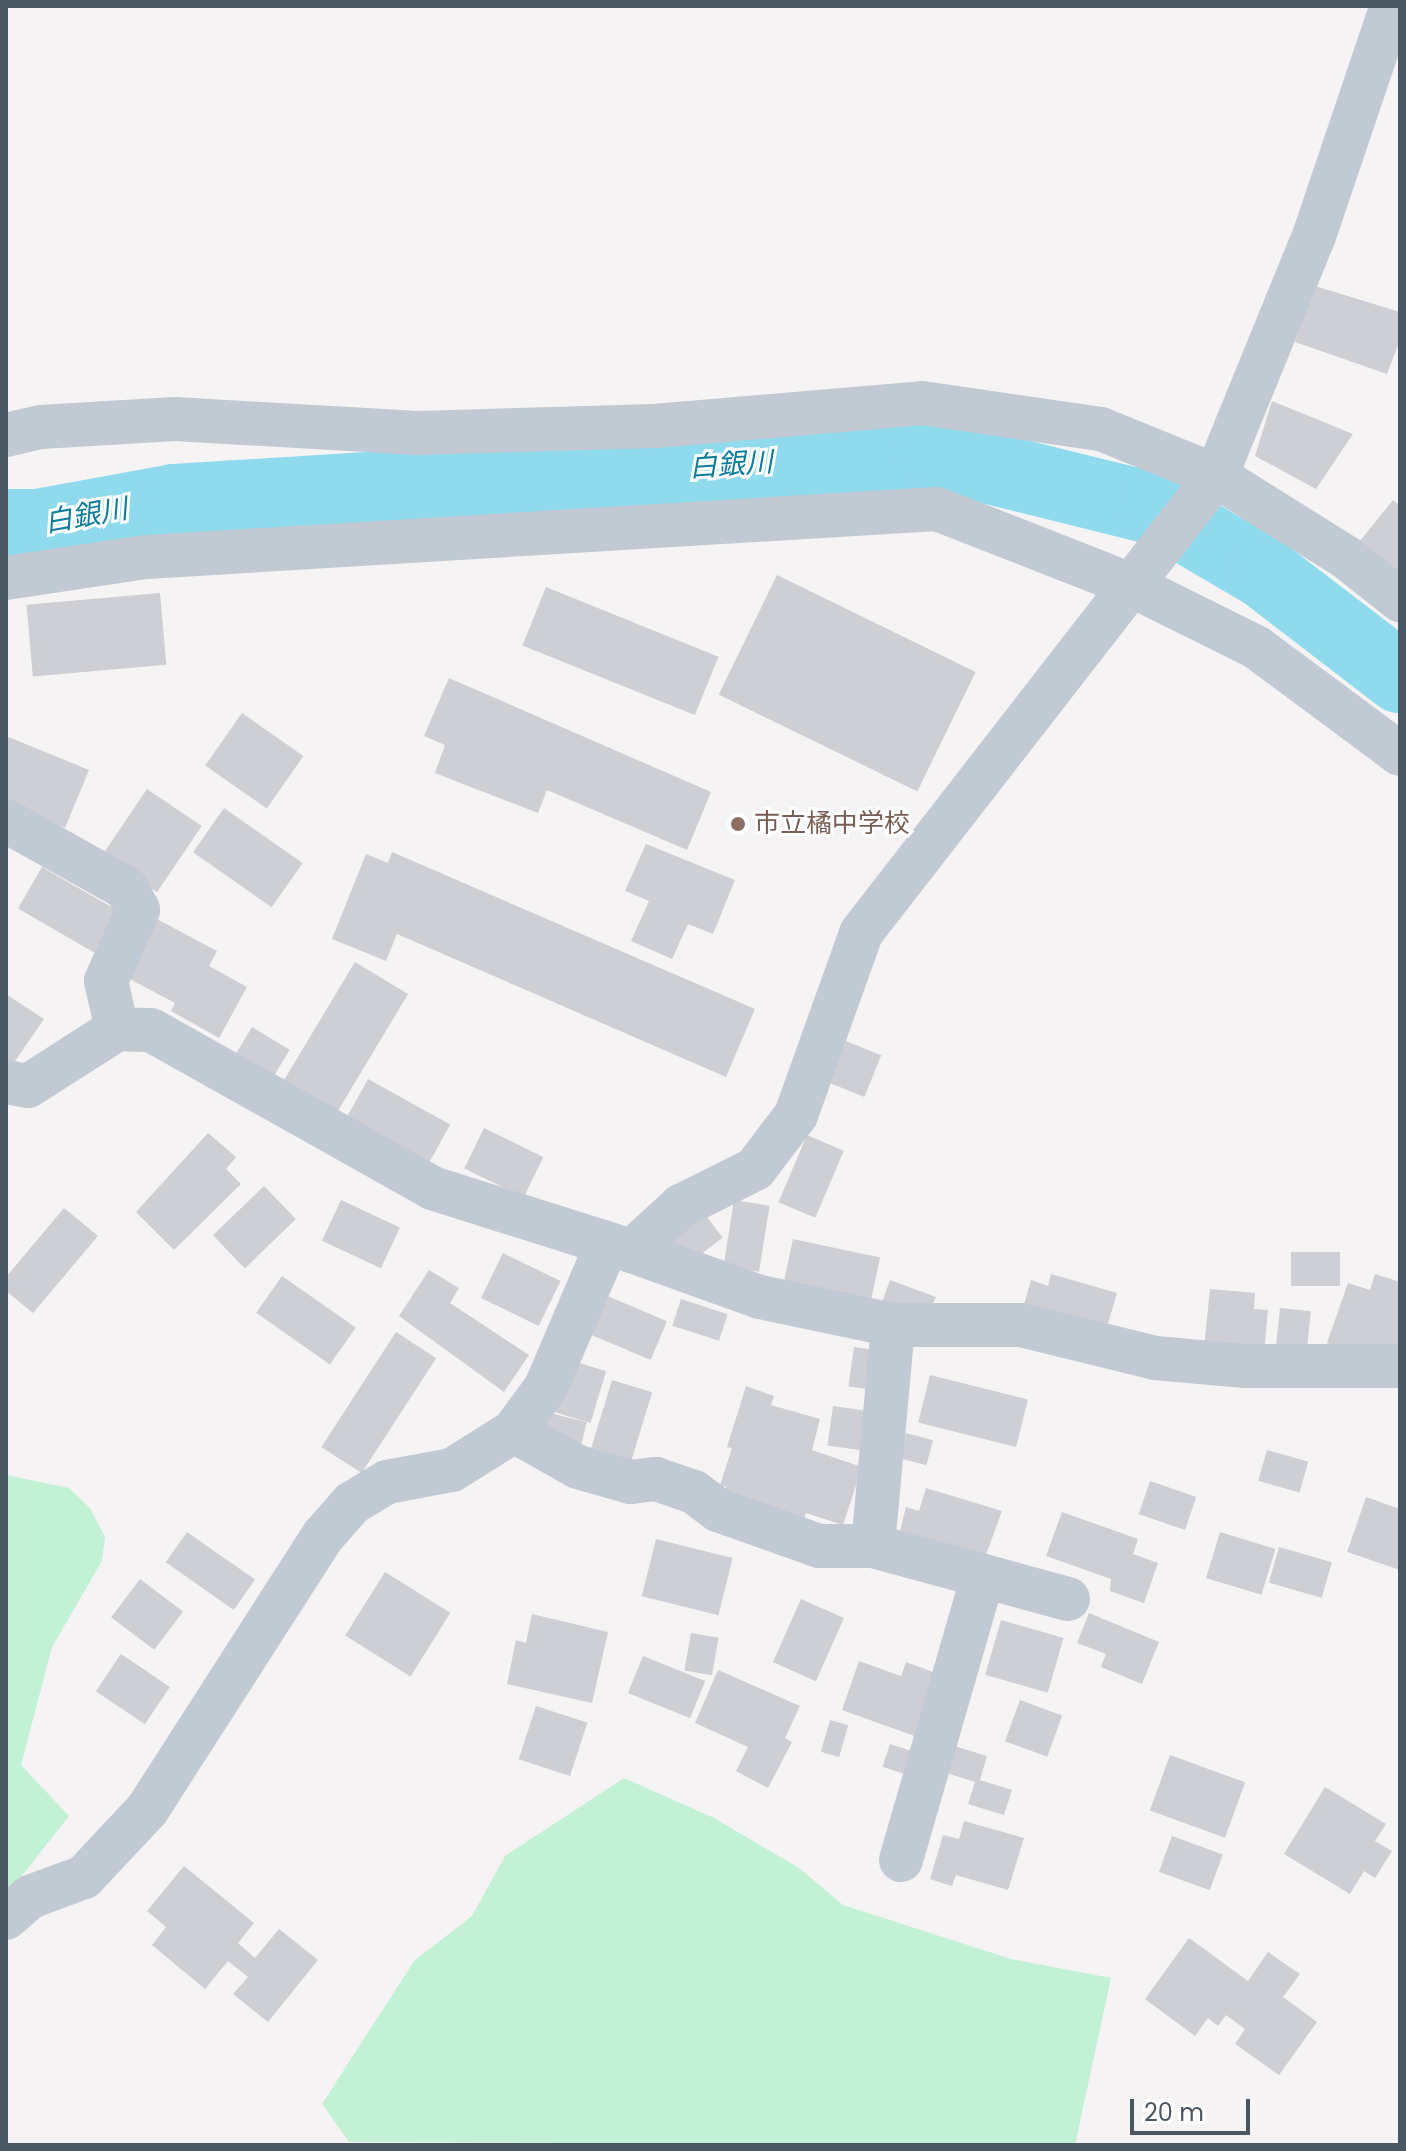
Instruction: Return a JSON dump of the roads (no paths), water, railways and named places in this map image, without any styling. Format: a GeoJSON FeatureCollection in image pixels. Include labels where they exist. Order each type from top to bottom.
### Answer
{"type":"FeatureCollection","features":[{"type":"Feature","properties":{"kind":"street"},"geometry":{"type":"LineString","coordinates":[[6,1918],[30,1897],[84,1877],[147,1810],[323,1536],[352,1503],[387,1482],[452,1470],[514,1431],[546,1387],[619,1248],[681,1206],[755,1169],[796,1115],[861,933],[1216,476],[1314,236],[1392,6]]}},
{"type":"Feature","properties":{"kind":"street"},"geometry":{"type":"LineString","coordinates":[[6,435],[41,427],[175,419],[418,433],[640,427],[922,403],[1101,429],[1216,476],[1347,558],[1400,600]]}},
{"type":"Feature","properties":{"kind":"street"},"geometry":{"type":"LineString","coordinates":[[6,578],[163,556],[937,509],[1133,586],[1256,647],[1400,754]]}},
{"type":"Feature","properties":{"kind":"street"},"geometry":{"type":"LineString","coordinates":[[6,821],[126,888],[138,910],[106,981],[117,1029]]}},
{"type":"Feature","properties":{"kind":"street"},"geometry":{"type":"LineString","coordinates":[[6,1082],[28,1086],[117,1029],[151,1030],[432,1188],[760,1297],[893,1325],[1021,1325],[1155,1358],[1245,1366],[1400,1366]]}},
{"type":"Feature","properties":{"kind":"street"},"geometry":{"type":"LineString","coordinates":[[873,1546],[893,1325]]}},
{"type":"Feature","properties":{"kind":"street"},"geometry":{"type":"LineString","coordinates":[[514,1431],[578,1467],[694,1492],[718,1510],[819,1546],[873,1546],[1068,1599]]}},
{"type":"Feature","properties":{"kind":"street"},"geometry":{"type":"LineString","coordinates":[[901,1860],[983,1576]]}},
{"type":"Feature","properties":{"kind":"waterway","name":"白銀川"},"geometry":{"type":"LineString","coordinates":[[6,525],[38,525],[174,500],[929,453],[1155,509],[1263,572],[1400,677]]}},
{"type":"Feature","properties":{"kind":"place","name":"市立橘中学校"},"geometry":{"type":"Point","coordinates":[738,824]}}]}
